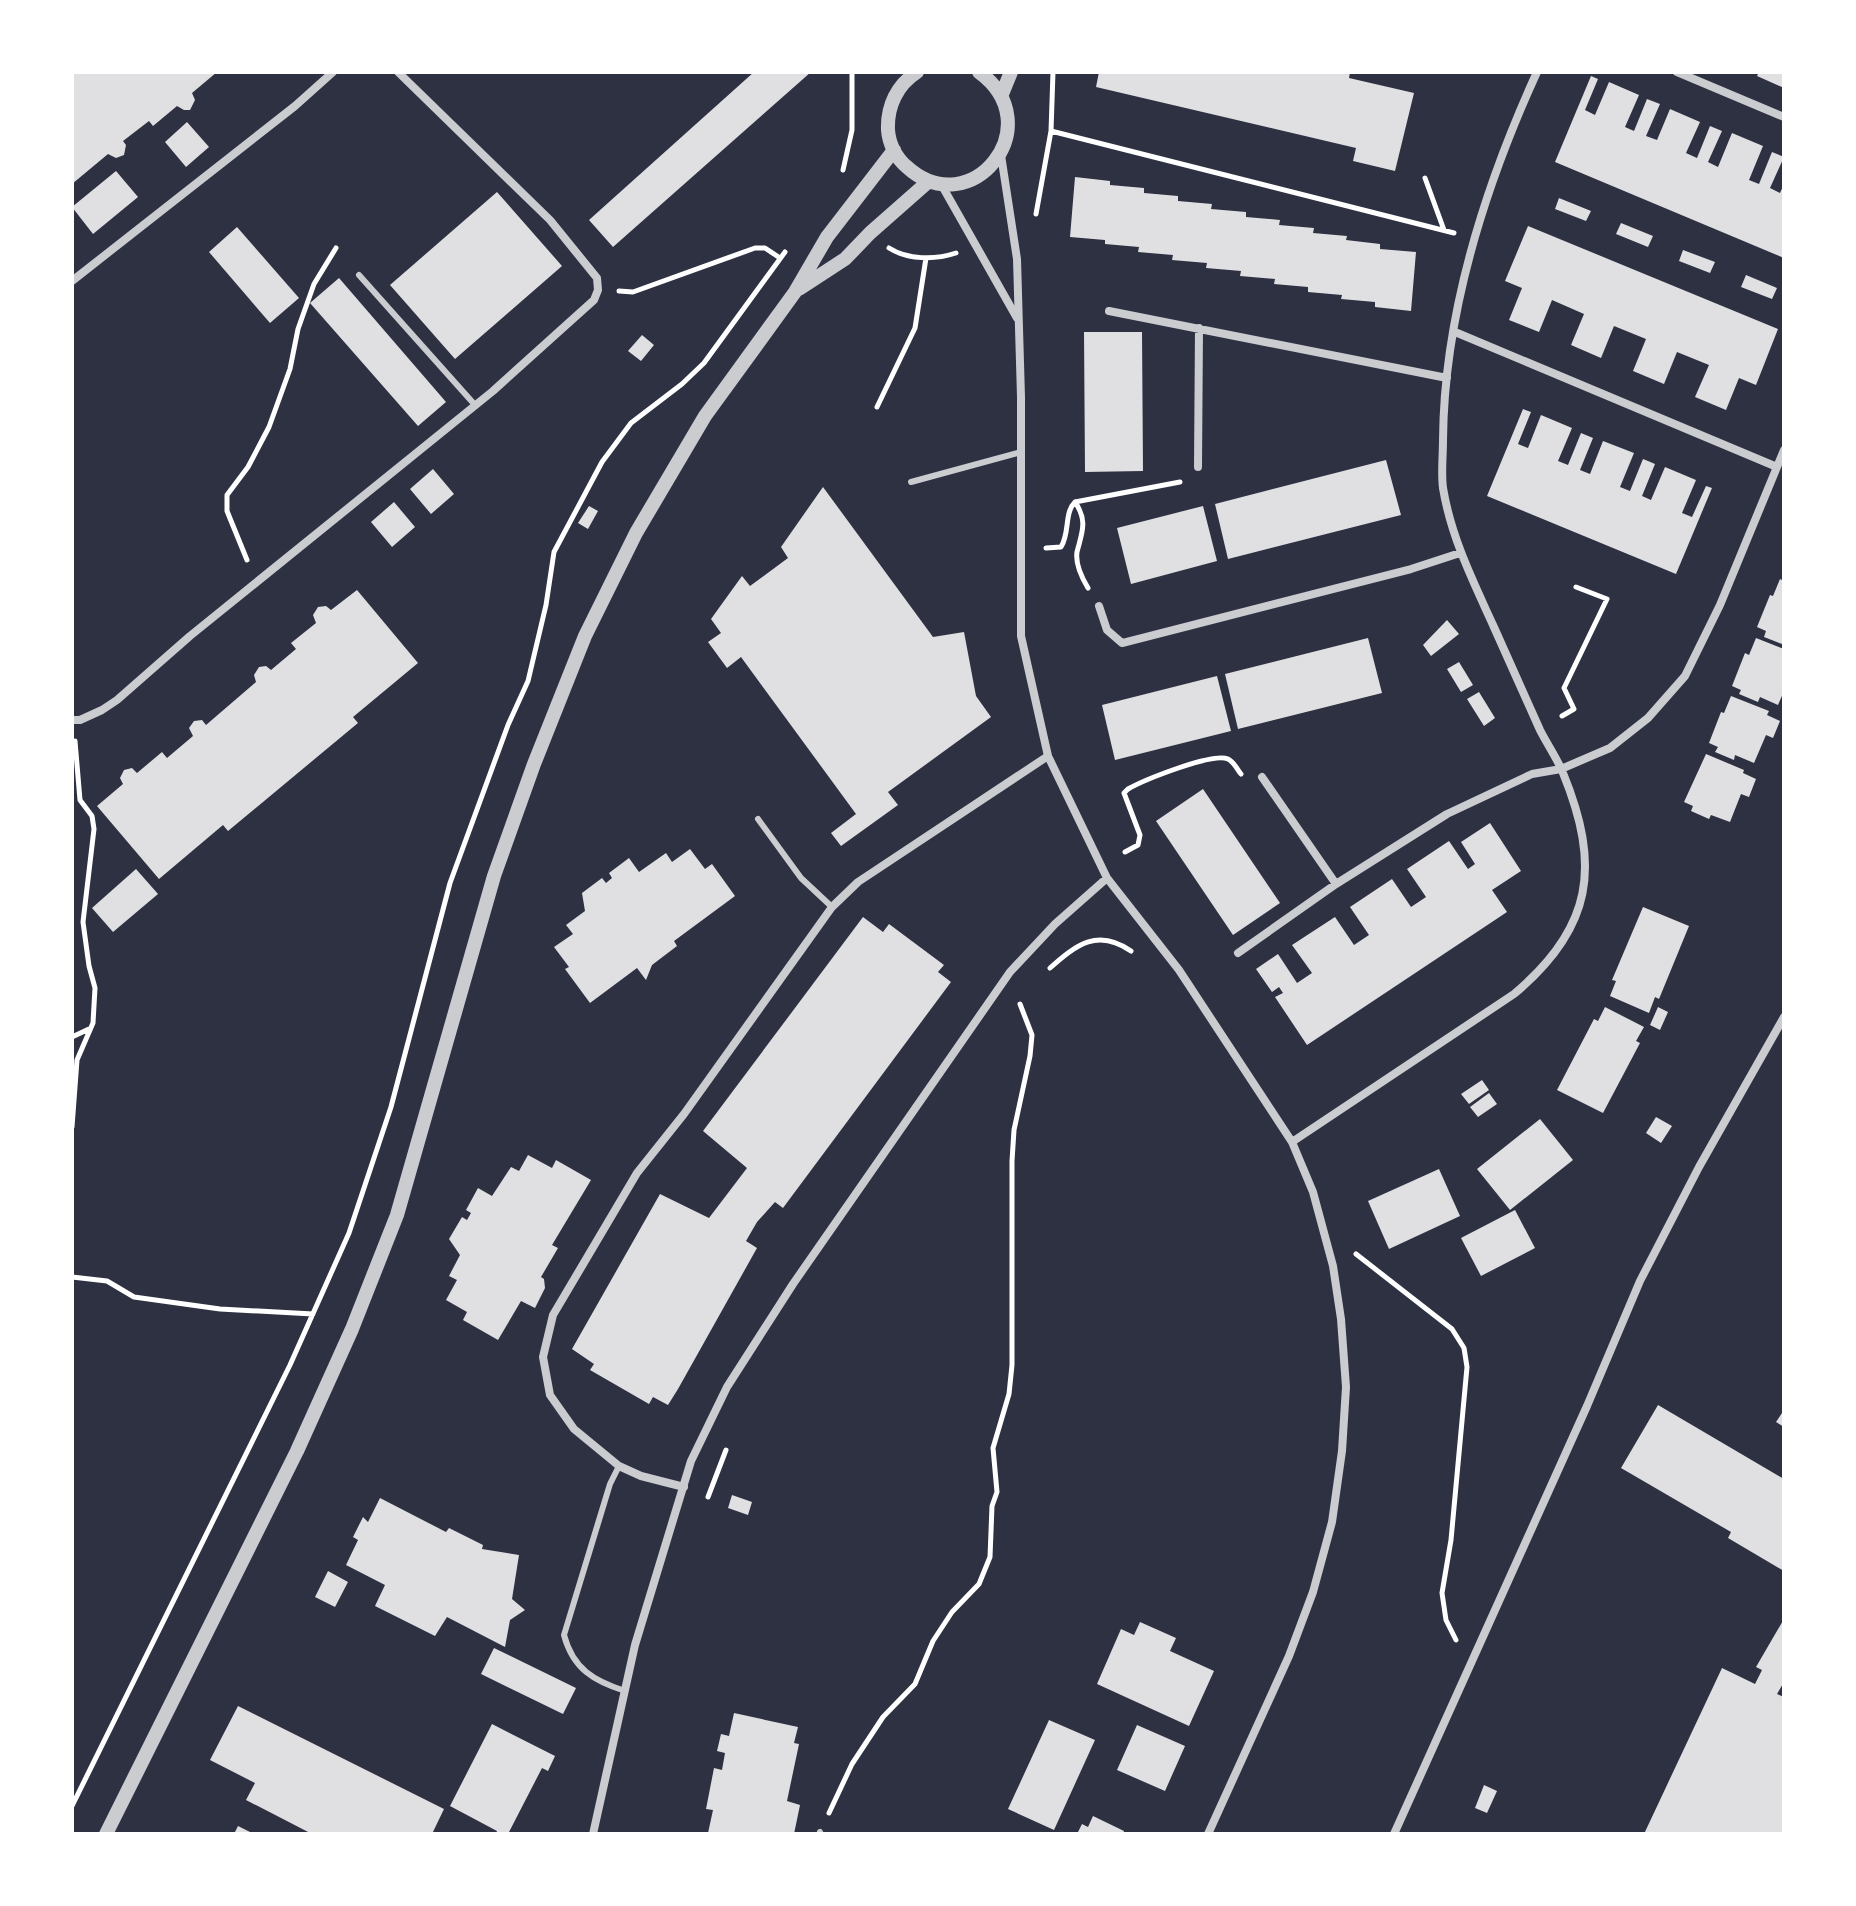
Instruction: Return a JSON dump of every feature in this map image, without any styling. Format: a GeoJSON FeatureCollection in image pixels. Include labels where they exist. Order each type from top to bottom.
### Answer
{"type":"FeatureCollection","features":[{"type":"Feature","properties":{"kind":"street"},"geometry":{"type":"LineString","coordinates":[[72,281],[295,106],[333,72]]}},
{"type":"Feature","properties":{"kind":"street"},"geometry":{"type":"LineString","coordinates":[[74,720],[102,710],[117,700],[475,405],[594,300],[598,290],[597,278],[550,220],[398,72]]}},
{"type":"Feature","properties":{"kind":"street"},"geometry":{"type":"LineString","coordinates":[[917,72],[899,78],[888,116],[888,134],[902,163],[915,175],[935,183],[959,184],[976,178],[990,168],[1001,155],[1008,135],[1008,114],[1002,94],[979,72]]}},
{"type":"Feature","properties":{"kind":"street"},"geometry":{"type":"LineString","coordinates":[[1002,94],[1011,72]]}},
{"type":"Feature","properties":{"kind":"street"},"geometry":{"type":"LineString","coordinates":[[1292,1142],[1514,994],[1539,974],[1574,924],[1584,891],[1586,866],[1576,807],[1460,553],[1443,487],[1443,401],[1475,238],[1512,128],[1537,72]]}},
{"type":"Feature","properties":{"kind":"street"},"geometry":{"type":"LineString","coordinates":[[1677,72],[1784,117]]}},
{"type":"Feature","properties":{"kind":"street"},"geometry":{"type":"LineString","coordinates":[[106,1834],[297,1451],[352,1329],[397,1215],[494,876],[585,636],[636,533],[705,416],[795,292],[827,237],[894,150]]}},
{"type":"Feature","properties":{"kind":"street"},"geometry":{"type":"LineString","coordinates":[[1001,155],[1017,259],[1021,636],[1048,756],[1107,878],[1179,970],[1292,1142],[1313,1192],[1333,1266],[1341,1319],[1346,1387],[1342,1451],[1332,1522],[1313,1592],[1289,1656],[1208,1834]]}},
{"type":"Feature","properties":{"kind":"street"},"geometry":{"type":"LineString","coordinates":[[795,292],[845,259],[870,233],[935,183]]}},
{"type":"Feature","properties":{"kind":"street"},"geometry":{"type":"LineString","coordinates":[[935,183],[1019,322]]}},
{"type":"Feature","properties":{"kind":"street"},"geometry":{"type":"LineString","coordinates":[[1109,311],[1447,378]]}},
{"type":"Feature","properties":{"kind":"street"},"geometry":{"type":"LineString","coordinates":[[1198,467],[1199,328]]}},
{"type":"Feature","properties":{"kind":"street"},"geometry":{"type":"LineString","coordinates":[[1455,332],[1777,467]]}},
{"type":"Feature","properties":{"kind":"street"},"geometry":{"type":"LineString","coordinates":[[1238,953],[1336,884],[1447,814],[1532,774],[1561,769],[1610,748],[1648,718],[1685,676],[1720,605],[1784,450]]}},
{"type":"Feature","properties":{"kind":"street"},"geometry":{"type":"LineString","coordinates":[[1099,606],[1107,630],[1122,643],[1411,569],[1460,553]]}},
{"type":"Feature","properties":{"kind":"street"},"geometry":{"type":"LineString","coordinates":[[684,1487],[641,1476],[619,1466],[574,1429],[550,1395],[543,1357],[553,1315],[637,1173],[684,1114],[832,907],[858,882],[1048,756]]}},
{"type":"Feature","properties":{"kind":"street"},"geometry":{"type":"LineString","coordinates":[[1262,777],[1336,884]]}},
{"type":"Feature","properties":{"kind":"street"},"geometry":{"type":"LineString","coordinates":[[593,1834],[635,1645],[691,1461],[736,1374],[793,1284],[1010,972],[1055,924],[1107,878]]}},
{"type":"Feature","properties":{"kind":"street"},"geometry":{"type":"LineString","coordinates":[[1394,1834],[1640,1281],[1699,1167],[1784,1017]]}},
{"type":"Feature","properties":{"kind":"lane"},"geometry":{"type":"LineString","coordinates":[[359,275],[475,405]]}},
{"type":"Feature","properties":{"kind":"lane"},"geometry":{"type":"LineString","coordinates":[[911,482],[1021,452]]}},
{"type":"Feature","properties":{"kind":"lane"},"geometry":{"type":"LineString","coordinates":[[758,819],[801,878],[832,907]]}},
{"type":"Feature","properties":{"kind":"lane"},"geometry":{"type":"LineString","coordinates":[[619,1466],[610,1484],[564,1635],[567,1648],[584,1671],[599,1683],[625,1691]]}},
{"type":"Feature","properties":{"kind":"path"},"geometry":{"type":"LineString","coordinates":[[1030,225],[1036,213],[1051,131],[1053,72]]}},
{"type":"Feature","properties":{"kind":"path"},"geometry":{"type":"LineString","coordinates":[[1051,131],[1475,238]]}},
{"type":"Feature","properties":{"kind":"path"},"geometry":{"type":"LineString","coordinates":[[1425,178],[1444,230]]}},
{"type":"Feature","properties":{"kind":"path"},"geometry":{"type":"LineString","coordinates":[[881,244],[901,256],[926,258],[961,252]]}},
{"type":"Feature","properties":{"kind":"path"},"geometry":{"type":"LineString","coordinates":[[255,584],[227,511],[227,495],[248,467],[269,427],[290,369],[298,329],[314,284],[336,248]]}},
{"type":"Feature","properties":{"kind":"path"},"geometry":{"type":"LineString","coordinates":[[598,290],[633,292],[755,248],[765,248],[780,258]]}},
{"type":"Feature","properties":{"kind":"path"},"geometry":{"type":"LineString","coordinates":[[877,407],[915,328],[926,258]]}},
{"type":"Feature","properties":{"kind":"path"},"geometry":{"type":"LineString","coordinates":[[1046,548],[1061,547],[1067,537],[1069,510],[1075,502],[1186,481],[1198,467]]}},
{"type":"Feature","properties":{"kind":"path"},"geometry":{"type":"LineString","coordinates":[[1075,502],[1083,513],[1083,539],[1077,553],[1078,566],[1099,606]]}},
{"type":"Feature","properties":{"kind":"path"},"geometry":{"type":"LineString","coordinates":[[1562,716],[1574,709],[1564,688],[1607,599],[1576,587]]}},
{"type":"Feature","properties":{"kind":"path"},"geometry":{"type":"LineString","coordinates":[[72,1127],[77,1060],[90,1028],[95,988],[83,922],[94,829],[92,816],[80,800],[74,720]]}},
{"type":"Feature","properties":{"kind":"path"},"geometry":{"type":"LineString","coordinates":[[1125,852],[1138,845],[1140,835],[1124,793],[1135,785],[1156,776],[1225,758],[1231,760],[1253,789],[1270,789]]}},
{"type":"Feature","properties":{"kind":"path"},"geometry":{"type":"LineString","coordinates":[[1041,977],[1070,951],[1093,939],[1114,940],[1136,957]]}},
{"type":"Feature","properties":{"kind":"path"},"geometry":{"type":"LineString","coordinates":[[821,1833],[852,1764],[883,1717],[915,1684],[933,1641],[952,1612],[979,1584],[990,1557],[991,1518],[997,1492],[993,1448],[1009,1394],[1012,1365],[1012,1161],[1014,1130],[1032,1035],[1018,1006],[1026,996]]}},
{"type":"Feature","properties":{"kind":"path"},"geometry":{"type":"LineString","coordinates":[[72,1037],[90,1028]]}},
{"type":"Feature","properties":{"kind":"path"},"geometry":{"type":"LineString","coordinates":[[1356,1254],[1452,1329],[1464,1348],[1467,1367],[1451,1540],[1442,1593],[1446,1620],[1454,1638],[1475,1656]]}},
{"type":"Feature","properties":{"kind":"path"},"geometry":{"type":"LineString","coordinates":[[72,1277],[107,1281],[134,1297],[220,1309],[313,1314]]}},
{"type":"Feature","properties":{"kind":"path"},"geometry":{"type":"LineString","coordinates":[[707,1500],[728,1442]]}},
{"type":"Feature","properties":{"kind":"building"},"geometry":{"type":"Polygon","coordinates":[[[72,72],[217,72],[192,93],[195,100],[190,110],[177,106],[153,126],[149,121],[123,141],[126,145],[124,155],[116,158],[108,154],[72,184],[72,72]]]}},
{"type":"Feature","properties":{"kind":"building"},"geometry":{"type":"Polygon","coordinates":[[[754,72],[811,72],[613,247],[589,220],[754,72]]]}},
{"type":"Feature","properties":{"kind":"building"},"geometry":{"type":"Polygon","coordinates":[[[1099,72],[1350,72],[1349,78],[1414,93],[1395,171],[1353,161],[1356,148],[1096,87],[1099,72]]]}},
{"type":"Feature","properties":{"kind":"building"},"geometry":{"type":"Polygon","coordinates":[[[1759,72],[1784,72],[1784,88],[1757,76],[1759,72]]]}},
{"type":"Feature","properties":{"kind":"building"},"geometry":{"type":"Polygon","coordinates":[[[1591,76],[1598,79],[1585,110],[1595,115],[1609,82],[1639,95],[1625,127],[1634,131],[1647,99],[1660,104],[1646,136],[1657,140],[1670,109],[1700,122],[1686,153],[1697,158],[1710,126],[1722,131],[1708,162],[1718,167],[1732,133],[1763,146],[1749,180],[1759,184],[1772,152],[1784,157],[1770,188],[1780,193],[1784,184],[1784,258],[1555,162],[1591,76]]]}},
{"type":"Feature","properties":{"kind":"building"},"geometry":{"type":"Polygon","coordinates":[[[187,122],[209,147],[186,167],[165,142],[187,122]]]}},
{"type":"Feature","properties":{"kind":"building"},"geometry":{"type":"Polygon","coordinates":[[[116,171],[138,197],[93,234],[72,207],[116,171]]]}},
{"type":"Feature","properties":{"kind":"building"},"geometry":{"type":"Polygon","coordinates":[[[1075,177],[1144,188],[1144,193],[1178,196],[1178,201],[1212,204],[1211,209],[1246,212],[1246,217],[1280,220],[1279,225],[1314,228],[1313,233],[1347,236],[1346,240],[1380,244],[1380,249],[1416,252],[1411,311],[1375,307],[1375,302],[1341,299],[1342,295],[1308,292],[1308,287],[1274,284],[1275,279],[1240,276],[1241,271],[1206,268],[1207,263],[1172,260],[1173,255],[1138,252],[1139,247],[1070,237],[1075,177]]]}},
{"type":"Feature","properties":{"kind":"building"},"geometry":{"type":"Polygon","coordinates":[[[497,192],[562,266],[455,359],[390,285],[497,192]]]}},
{"type":"Feature","properties":{"kind":"building"},"geometry":{"type":"Polygon","coordinates":[[[1559,198],[1591,211],[1586,221],[1555,209],[1559,198]]]}},
{"type":"Feature","properties":{"kind":"building"},"geometry":{"type":"Polygon","coordinates":[[[1621,223],[1653,236],[1648,247],[1616,234],[1621,223]]]}},
{"type":"Feature","properties":{"kind":"building"},"geometry":{"type":"Polygon","coordinates":[[[1528,226],[1778,329],[1756,385],[1739,378],[1726,410],[1695,397],[1709,365],[1677,352],[1664,384],[1633,371],[1646,339],[1614,326],[1601,358],[1571,345],[1584,314],[1552,300],[1539,332],[1509,320],[1522,288],[1505,281],[1528,226]]]}},
{"type":"Feature","properties":{"kind":"building"},"geometry":{"type":"Polygon","coordinates":[[[237,227],[299,298],[270,323],[209,252],[237,227]]]}},
{"type":"Feature","properties":{"kind":"building"},"geometry":{"type":"Polygon","coordinates":[[[1683,250],[1715,262],[1710,273],[1679,261],[1683,250]]]}},
{"type":"Feature","properties":{"kind":"building"},"geometry":{"type":"Polygon","coordinates":[[[1746,275],[1777,288],[1772,299],[1741,287],[1746,275]]]}},
{"type":"Feature","properties":{"kind":"building"},"geometry":{"type":"Polygon","coordinates":[[[339,278],[446,402],[418,426],[310,303],[339,278]]]}},
{"type":"Feature","properties":{"kind":"building"},"geometry":{"type":"Polygon","coordinates":[[[1084,332],[1142,332],[1143,471],[1085,472],[1084,332]]]}},
{"type":"Feature","properties":{"kind":"building"},"geometry":{"type":"Polygon","coordinates":[[[642,335],[654,345],[641,361],[628,351],[642,335]]]}},
{"type":"Feature","properties":{"kind":"building"},"geometry":{"type":"Polygon","coordinates":[[[1523,409],[1531,412],[1518,444],[1528,448],[1541,415],[1572,428],[1558,461],[1568,465],[1581,433],[1593,438],[1580,470],[1590,474],[1603,441],[1634,453],[1620,487],[1630,491],[1643,459],[1655,464],[1642,496],[1651,500],[1665,467],[1696,480],[1682,513],[1692,517],[1706,486],[1712,488],[1676,574],[1487,496],[1523,409]]]}},
{"type":"Feature","properties":{"kind":"building"},"geometry":{"type":"Polygon","coordinates":[[[1386,460],[1401,515],[1228,559],[1215,504],[1386,460]]]}},
{"type":"Feature","properties":{"kind":"building"},"geometry":{"type":"Polygon","coordinates":[[[433,469],[454,494],[431,514],[410,489],[433,469]]]}},
{"type":"Feature","properties":{"kind":"building"},"geometry":{"type":"Polygon","coordinates":[[[823,487],[933,637],[964,632],[976,696],[991,717],[888,792],[898,805],[841,846],[831,833],[856,814],[741,657],[727,668],[708,642],[721,633],[711,619],[742,576],[750,586],[788,558],[781,547],[823,487]]]}},
{"type":"Feature","properties":{"kind":"building"},"geometry":{"type":"Polygon","coordinates":[[[394,502],[415,527],[392,547],[371,522],[394,502]]]}},
{"type":"Feature","properties":{"kind":"building"},"geometry":{"type":"Polygon","coordinates":[[[589,506],[598,511],[588,529],[578,523],[589,506]]]}},
{"type":"Feature","properties":{"kind":"building"},"geometry":{"type":"Polygon","coordinates":[[[1203,506],[1217,561],[1131,584],[1117,528],[1203,506]]]}},
{"type":"Feature","properties":{"kind":"building"},"geometry":{"type":"Polygon","coordinates":[[[1780,579],[1784,581],[1782,644],[1764,637],[1766,631],[1757,627],[1780,579]]]}},
{"type":"Feature","properties":{"kind":"building"},"geometry":{"type":"Polygon","coordinates":[[[357,590],[418,663],[353,717],[358,723],[228,831],[223,825],[159,879],[97,806],[123,784],[120,778],[124,770],[132,768],[137,773],[162,752],[167,758],[193,736],[189,728],[194,721],[202,720],[206,725],[256,682],[254,675],[259,667],[266,666],[271,670],[296,649],[291,643],[316,623],[313,615],[318,607],[326,606],[331,610],[357,590]]]}},
{"type":"Feature","properties":{"kind":"building"},"geometry":{"type":"Polygon","coordinates":[[[1447,620],[1459,634],[1431,656],[1423,645],[1447,620]]]}},
{"type":"Feature","properties":{"kind":"building"},"geometry":{"type":"Polygon","coordinates":[[[1368,638],[1382,693],[1238,729],[1225,674],[1368,638]]]}},
{"type":"Feature","properties":{"kind":"building"},"geometry":{"type":"Polygon","coordinates":[[[1756,638],[1784,649],[1784,691],[1778,705],[1760,697],[1758,702],[1739,694],[1741,690],[1732,686],[1745,653],[1749,655],[1756,638]]]}},
{"type":"Feature","properties":{"kind":"building"},"geometry":{"type":"Polygon","coordinates":[[[1459,662],[1473,685],[1461,692],[1447,669],[1459,662]]]}},
{"type":"Feature","properties":{"kind":"building"},"geometry":{"type":"Polygon","coordinates":[[[1217,676],[1231,731],[1115,760],[1102,705],[1217,676]]]}},
{"type":"Feature","properties":{"kind":"building"},"geometry":{"type":"Polygon","coordinates":[[[1479,692],[1495,718],[1484,726],[1467,699],[1479,692]]]}},
{"type":"Feature","properties":{"kind":"building"},"geometry":{"type":"Polygon","coordinates":[[[1731,696],[1769,711],[1767,715],[1780,721],[1773,738],[1766,735],[1754,763],[1735,755],[1734,760],[1715,752],[1718,747],[1709,743],[1731,696]]]}},
{"type":"Feature","properties":{"kind":"building"},"geometry":{"type":"Polygon","coordinates":[[[1706,754],[1744,770],[1743,773],[1756,779],[1749,797],[1741,794],[1730,822],[1711,815],[1709,819],[1691,811],[1693,806],[1684,802],[1706,754]]]}},
{"type":"Feature","properties":{"kind":"building"},"geometry":{"type":"Polygon","coordinates":[[[1203,789],[1280,903],[1233,935],[1156,821],[1203,789]]]}},
{"type":"Feature","properties":{"kind":"building"},"geometry":{"type":"Polygon","coordinates":[[[1490,823],[1521,871],[1492,890],[1507,912],[1307,1045],[1275,997],[1283,993],[1279,987],[1272,992],[1256,969],[1278,954],[1297,983],[1312,973],[1292,945],[1335,917],[1354,945],[1369,935],[1350,907],[1392,879],[1411,907],[1426,897],[1407,869],[1449,841],[1468,869],[1475,864],[1461,842],[1490,823]]]}},
{"type":"Feature","properties":{"kind":"building"},"geometry":{"type":"Polygon","coordinates":[[[690,849],[705,869],[712,864],[735,896],[674,941],[677,946],[652,965],[646,980],[637,968],[590,1003],[565,969],[569,967],[554,947],[573,934],[566,925],[585,911],[582,893],[602,878],[606,883],[612,878],[609,873],[629,858],[639,872],[666,853],[672,862],[690,849]]]}},
{"type":"Feature","properties":{"kind":"building"},"geometry":{"type":"Polygon","coordinates":[[[136,869],[158,894],[113,932],[92,908],[136,869]]]}},
{"type":"Feature","properties":{"kind":"building"},"geometry":{"type":"Polygon","coordinates":[[[1643,907],[1689,926],[1659,999],[1655,997],[1649,1013],[1610,996],[1616,981],[1612,980],[1643,907]]]}},
{"type":"Feature","properties":{"kind":"building"},"geometry":{"type":"Polygon","coordinates":[[[863,917],[883,932],[889,924],[944,965],[938,972],[951,982],[783,1208],[775,1202],[757,1222],[746,1241],[757,1248],[678,1389],[668,1405],[653,1397],[649,1404],[590,1370],[594,1364],[572,1349],[660,1194],[709,1218],[747,1168],[703,1131],[863,917]]]}},
{"type":"Feature","properties":{"kind":"building"},"geometry":{"type":"Polygon","coordinates":[[[1605,1007],[1644,1027],[1636,1041],[1640,1043],[1603,1113],[1557,1090],[1594,1019],[1598,1021],[1605,1007]]]}},
{"type":"Feature","properties":{"kind":"building"},"geometry":{"type":"Polygon","coordinates":[[[1658,1007],[1668,1012],[1660,1030],[1650,1025],[1658,1007]]]}},
{"type":"Feature","properties":{"kind":"building"},"geometry":{"type":"Polygon","coordinates":[[[1482,1080],[1489,1090],[1469,1104],[1461,1094],[1482,1080]]]}},
{"type":"Feature","properties":{"kind":"building"},"geometry":{"type":"Polygon","coordinates":[[[1489,1093],[1497,1104],[1478,1117],[1470,1107],[1489,1093]]]}},
{"type":"Feature","properties":{"kind":"building"},"geometry":{"type":"Polygon","coordinates":[[[1656,1117],[1672,1126],[1661,1143],[1646,1133],[1656,1117]]]}},
{"type":"Feature","properties":{"kind":"building"},"geometry":{"type":"Polygon","coordinates":[[[1540,1119],[1573,1160],[1510,1210],[1477,1169],[1540,1119]]]}},
{"type":"Feature","properties":{"kind":"building"},"geometry":{"type":"Polygon","coordinates":[[[528,1155],[552,1168],[556,1160],[591,1180],[552,1245],[558,1248],[541,1277],[545,1288],[535,1308],[521,1301],[498,1340],[463,1320],[467,1312],[446,1300],[457,1280],[449,1276],[460,1255],[449,1239],[462,1217],[467,1220],[471,1213],[466,1210],[478,1188],[492,1196],[511,1167],[519,1171],[528,1155]]]}},
{"type":"Feature","properties":{"kind":"building"},"geometry":{"type":"Polygon","coordinates":[[[1439,1169],[1460,1216],[1389,1249],[1368,1201],[1439,1169]]]}},
{"type":"Feature","properties":{"kind":"building"},"geometry":{"type":"Polygon","coordinates":[[[1515,1210],[1535,1248],[1481,1276],[1461,1238],[1515,1210]]]}},
{"type":"Feature","properties":{"kind":"building"},"geometry":{"type":"Polygon","coordinates":[[[1658,1405],[1784,1479],[1784,1571],[1728,1538],[1731,1532],[1621,1468],[1658,1405]]]}},
{"type":"Feature","properties":{"kind":"building"},"geometry":{"type":"Polygon","coordinates":[[[1784,1410],[1784,1427],[1776,1422],[1784,1410]]]}},
{"type":"Feature","properties":{"kind":"building"},"geometry":{"type":"Polygon","coordinates":[[[732,1495],[752,1502],[748,1515],[728,1508],[732,1495]]]}},
{"type":"Feature","properties":{"kind":"building"},"geometry":{"type":"Polygon","coordinates":[[[380,1498],[446,1532],[449,1528],[483,1545],[482,1549],[519,1555],[512,1599],[525,1610],[510,1620],[505,1647],[447,1617],[435,1636],[375,1606],[385,1585],[346,1565],[358,1540],[353,1537],[363,1517],[368,1522],[380,1498]]]}},
{"type":"Feature","properties":{"kind":"building"},"geometry":{"type":"Polygon","coordinates":[[[328,1571],[348,1582],[335,1607],[315,1597],[328,1571]]]}},
{"type":"Feature","properties":{"kind":"building"},"geometry":{"type":"Polygon","coordinates":[[[1784,1619],[1784,1682],[1777,1694],[1784,1697],[1784,1834],[1644,1834],[1722,1668],[1755,1684],[1762,1670],[1756,1667],[1784,1619]]]}},
{"type":"Feature","properties":{"kind":"building"},"geometry":{"type":"Polygon","coordinates":[[[1140,1622],[1176,1638],[1170,1651],[1214,1671],[1189,1726],[1097,1684],[1121,1629],[1134,1635],[1140,1622]]]}},
{"type":"Feature","properties":{"kind":"building"},"geometry":{"type":"Polygon","coordinates":[[[494,1648],[576,1688],[563,1714],[481,1674],[494,1648]]]}},
{"type":"Feature","properties":{"kind":"building"},"geometry":{"type":"Polygon","coordinates":[[[238,1706],[444,1809],[432,1834],[312,1834],[246,1800],[255,1783],[210,1760],[238,1706]]]}},
{"type":"Feature","properties":{"kind":"building"},"geometry":{"type":"Polygon","coordinates":[[[734,1713],[798,1727],[794,1743],[799,1744],[787,1801],[800,1805],[794,1834],[708,1833],[713,1810],[706,1809],[714,1768],[722,1770],[725,1753],[717,1751],[721,1734],[729,1736],[734,1713]]]}},
{"type":"Feature","properties":{"kind":"building"},"geometry":{"type":"Polygon","coordinates":[[[1049,1720],[1095,1740],[1054,1830],[1008,1809],[1049,1720]]]}},
{"type":"Feature","properties":{"kind":"building"},"geometry":{"type":"Polygon","coordinates":[[[492,1724],[555,1756],[548,1771],[542,1768],[508,1834],[496,1834],[497,1831],[450,1806],[492,1724]]]}},
{"type":"Feature","properties":{"kind":"building"},"geometry":{"type":"Polygon","coordinates":[[[1137,1725],[1185,1746],[1165,1791],[1117,1770],[1137,1725]]]}},
{"type":"Feature","properties":{"kind":"building"},"geometry":{"type":"Polygon","coordinates":[[[1484,1785],[1497,1791],[1487,1813],[1475,1808],[1484,1785]]]}},
{"type":"Feature","properties":{"kind":"building"},"geometry":{"type":"Polygon","coordinates":[[[1093,1816],[1124,1831],[1123,1834],[1077,1834],[1082,1824],[1088,1827],[1093,1816]]]}},
{"type":"Feature","properties":{"kind":"building"},"geometry":{"type":"Polygon","coordinates":[[[238,1826],[254,1834],[234,1834],[238,1826]]]}}]}
